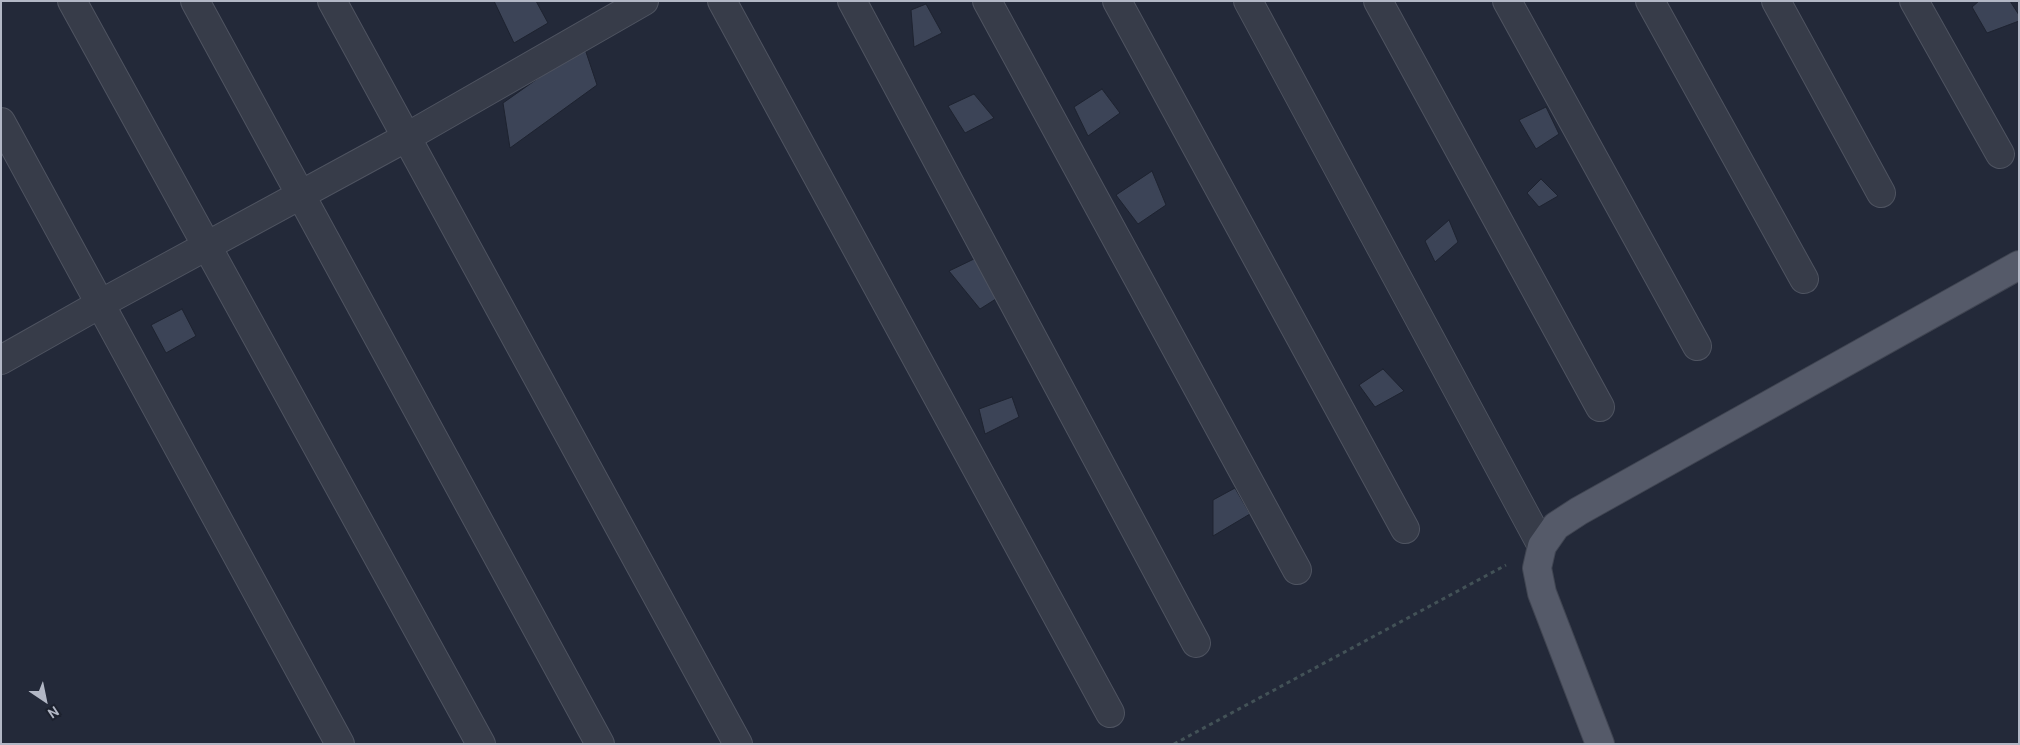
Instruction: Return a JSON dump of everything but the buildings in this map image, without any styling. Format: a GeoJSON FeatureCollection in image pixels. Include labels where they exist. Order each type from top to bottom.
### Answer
{"type":"FeatureCollection","features":[{"type":"Feature","properties":{"kind":"main road"},"geometry":{"type":"LineString","coordinates":[[1600,744],[1542,593],[1538,568],[1542,546],[1556,526],[1579,511],[2019,265]]}},
{"type":"Feature","properties":{"kind":"street"},"geometry":{"type":"LineString","coordinates":[[72,1],[481,744]]}},
{"type":"Feature","properties":{"kind":"street"},"geometry":{"type":"LineString","coordinates":[[195,1],[600,744]]}},
{"type":"Feature","properties":{"kind":"street"},"geometry":{"type":"LineString","coordinates":[[332,1],[738,744]]}},
{"type":"Feature","properties":{"kind":"street"},"geometry":{"type":"LineString","coordinates":[[1,360],[407,137],[605,11],[644,1]]}},
{"type":"Feature","properties":{"kind":"street"},"geometry":{"type":"LineString","coordinates":[[722,1],[1110,713]]}},
{"type":"Feature","properties":{"kind":"street"},"geometry":{"type":"LineString","coordinates":[[852,1],[1196,643]]}},
{"type":"Feature","properties":{"kind":"street"},"geometry":{"type":"LineString","coordinates":[[987,1],[1297,570]]}},
{"type":"Feature","properties":{"kind":"street"},"geometry":{"type":"LineString","coordinates":[[1116,1],[1405,529]]}},
{"type":"Feature","properties":{"kind":"street"},"geometry":{"type":"LineString","coordinates":[[1248,1],[1542,546]]}},
{"type":"Feature","properties":{"kind":"street"},"geometry":{"type":"LineString","coordinates":[[1378,1],[1600,408]]}},
{"type":"Feature","properties":{"kind":"street"},"geometry":{"type":"LineString","coordinates":[[1507,1],[1697,346]]}},
{"type":"Feature","properties":{"kind":"street"},"geometry":{"type":"LineString","coordinates":[[1650,1],[1804,279]]}},
{"type":"Feature","properties":{"kind":"street"},"geometry":{"type":"LineString","coordinates":[[1776,1],[1881,193]]}},
{"type":"Feature","properties":{"kind":"street"},"geometry":{"type":"LineString","coordinates":[[1914,1],[2000,154]]}},
{"type":"Feature","properties":{"kind":"street"},"geometry":{"type":"LineString","coordinates":[[1,122],[340,744]]}},
{"type":"Feature","properties":{"kind":"path"},"geometry":{"type":"LineString","coordinates":[[1174,744],[1542,546]]}}]}
